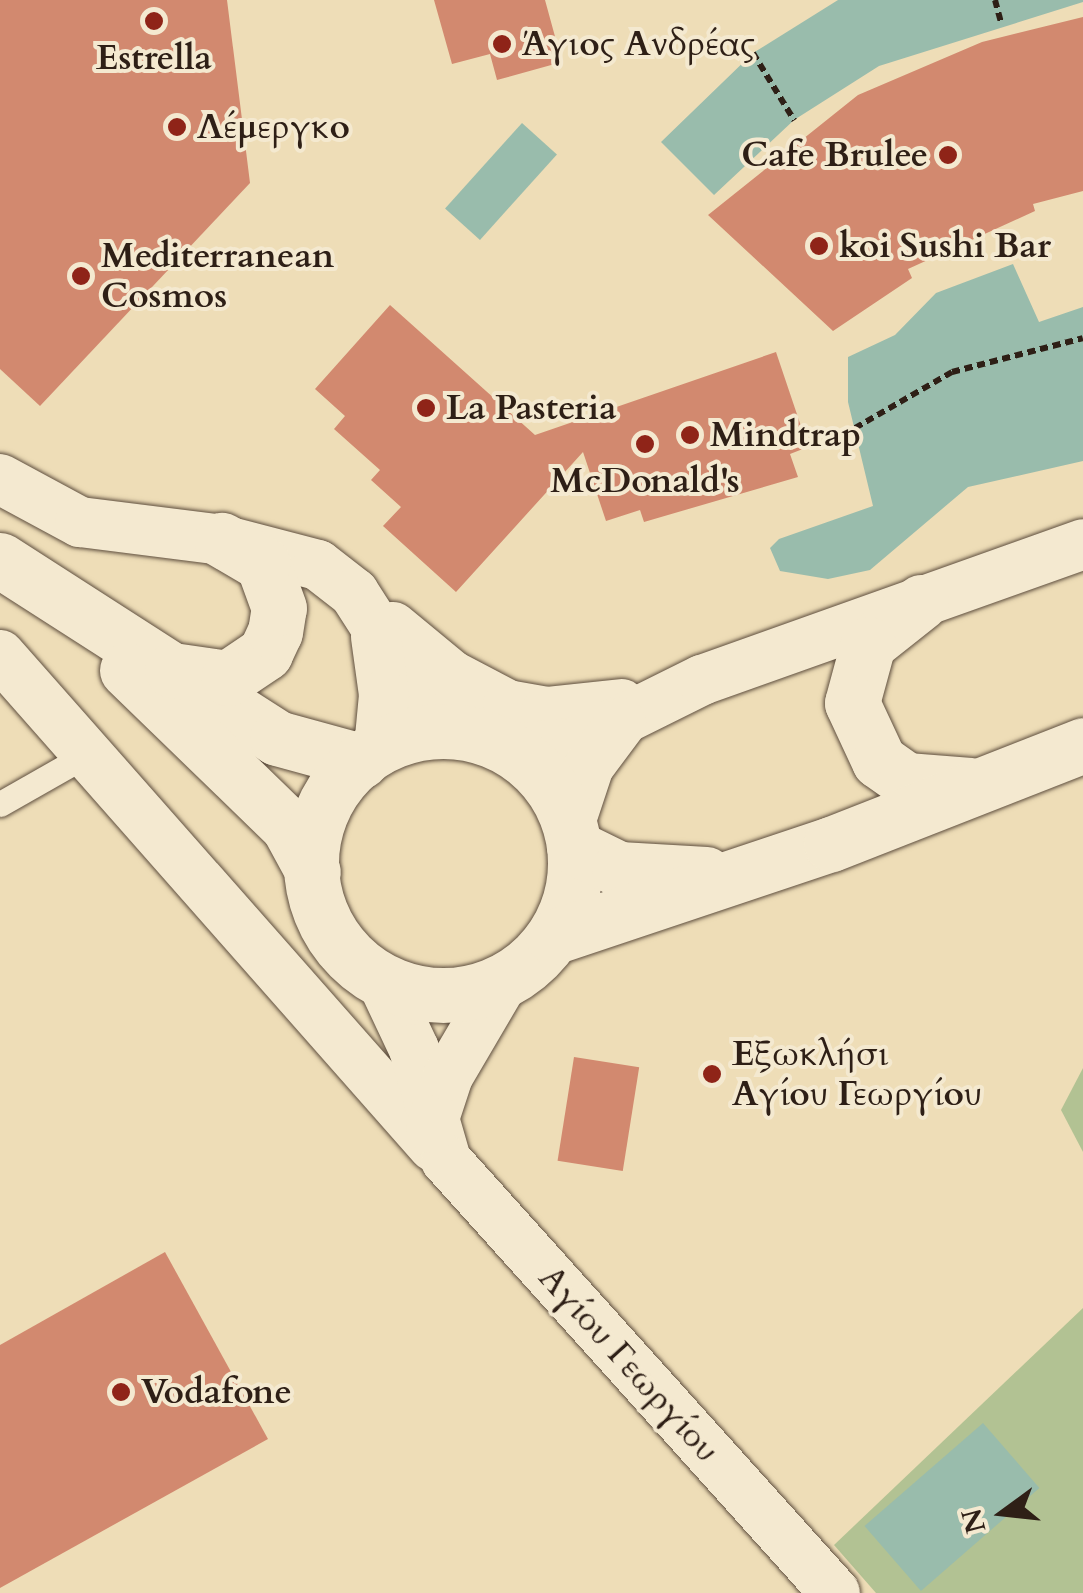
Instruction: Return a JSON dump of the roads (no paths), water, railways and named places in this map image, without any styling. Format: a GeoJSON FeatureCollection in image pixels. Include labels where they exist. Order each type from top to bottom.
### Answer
{"type":"FeatureCollection","features":[{"type":"Feature","properties":{"kind":"street"},"geometry":{"type":"LineString","coordinates":[[0,480],[80,522],[222,540],[300,556],[450,675],[508,705],[567,711],[648,704]]}},
{"type":"Feature","properties":{"kind":"street"},"geometry":{"type":"LineString","coordinates":[[166,666],[183,676],[228,678],[265,653],[275,632],[279,608],[263,564],[222,540]]}},
{"type":"Feature","properties":{"kind":"street"},"geometry":{"type":"LineString","coordinates":[[510,749],[578,742],[648,704],[1083,544]]}},
{"type":"Feature","properties":{"kind":"street"},"geometry":{"type":"LineString","coordinates":[[18,572],[277,738],[370,754]]}},
{"type":"Feature","properties":{"kind":"street"},"geometry":{"type":"LineString","coordinates":[[18,572],[288,826],[313,872],[337,941],[381,979],[443,994],[505,979]]}},
{"type":"Feature","properties":{"kind":"street"},"geometry":{"type":"LineString","coordinates":[[921,602],[868,644],[855,670],[861,735],[906,780],[937,788],[992,779]]}},
{"type":"Feature","properties":{"kind":"street"},"geometry":{"type":"LineString","coordinates":[[362,605],[417,691],[455,732]]}},
{"type":"Feature","properties":{"kind":"street"},"geometry":{"type":"LineString","coordinates":[[362,605],[384,695],[370,754]]}},
{"type":"Feature","properties":{"kind":"street"},"geometry":{"type":"LineString","coordinates":[[0,655],[438,1144]]}},
{"type":"Feature","properties":{"kind":"street"},"geometry":{"type":"LineString","coordinates":[[553,937],[570,898],[571,837],[589,766],[648,704]]}},
{"type":"Feature","properties":{"kind":"street"},"geometry":{"type":"LineString","coordinates":[[313,872],[324,808],[370,754],[416,734],[455,732],[510,749],[543,776],[571,837],[644,873],[739,875]]}},
{"type":"Feature","properties":{"kind":"street"},"geometry":{"type":"LineString","coordinates":[[438,1144],[448,1076],[505,979],[553,937],[739,875],[1083,745]]}},
{"type":"Feature","properties":{"kind":"street","name":"Αγίου Γεωργίου"},"geometry":{"type":"LineString","coordinates":[[381,979],[414,1049],[438,1144],[835,1593]]}},
{"type":"Feature","properties":{"kind":"lane"},"geometry":{"type":"LineString","coordinates":[[0,804],[88,754]]}},
{"type":"Feature","properties":{"kind":"place","name":"Estrella"},"geometry":{"type":"Point","coordinates":[154,21]}},
{"type":"Feature","properties":{"kind":"place","name":"Άγιος Ανδρέας"},"geometry":{"type":"Point","coordinates":[502,44]}},
{"type":"Feature","properties":{"kind":"place","name":"Λέμεργκο"},"geometry":{"type":"Point","coordinates":[177,127]}},
{"type":"Feature","properties":{"kind":"place","name":"Cafe Brulee"},"geometry":{"type":"Point","coordinates":[948,155]}},
{"type":"Feature","properties":{"kind":"place","name":"koi Sushi Bar"},"geometry":{"type":"Point","coordinates":[819,246]}},
{"type":"Feature","properties":{"kind":"place","name":"Mediterranean Cosmos"},"geometry":{"type":"Point","coordinates":[81,276]}},
{"type":"Feature","properties":{"kind":"place","name":"La Pasteria"},"geometry":{"type":"Point","coordinates":[426,408]}},
{"type":"Feature","properties":{"kind":"place","name":"Mindtrap"},"geometry":{"type":"Point","coordinates":[690,435]}},
{"type":"Feature","properties":{"kind":"place","name":"McDonald's"},"geometry":{"type":"Point","coordinates":[645,444]}},
{"type":"Feature","properties":{"kind":"place","name":"Εξωκλήσι Αγίου Γεωργίου"},"geometry":{"type":"Point","coordinates":[712,1074]}},
{"type":"Feature","properties":{"kind":"place","name":"Vodafone"},"geometry":{"type":"Point","coordinates":[121,1392]}}]}
